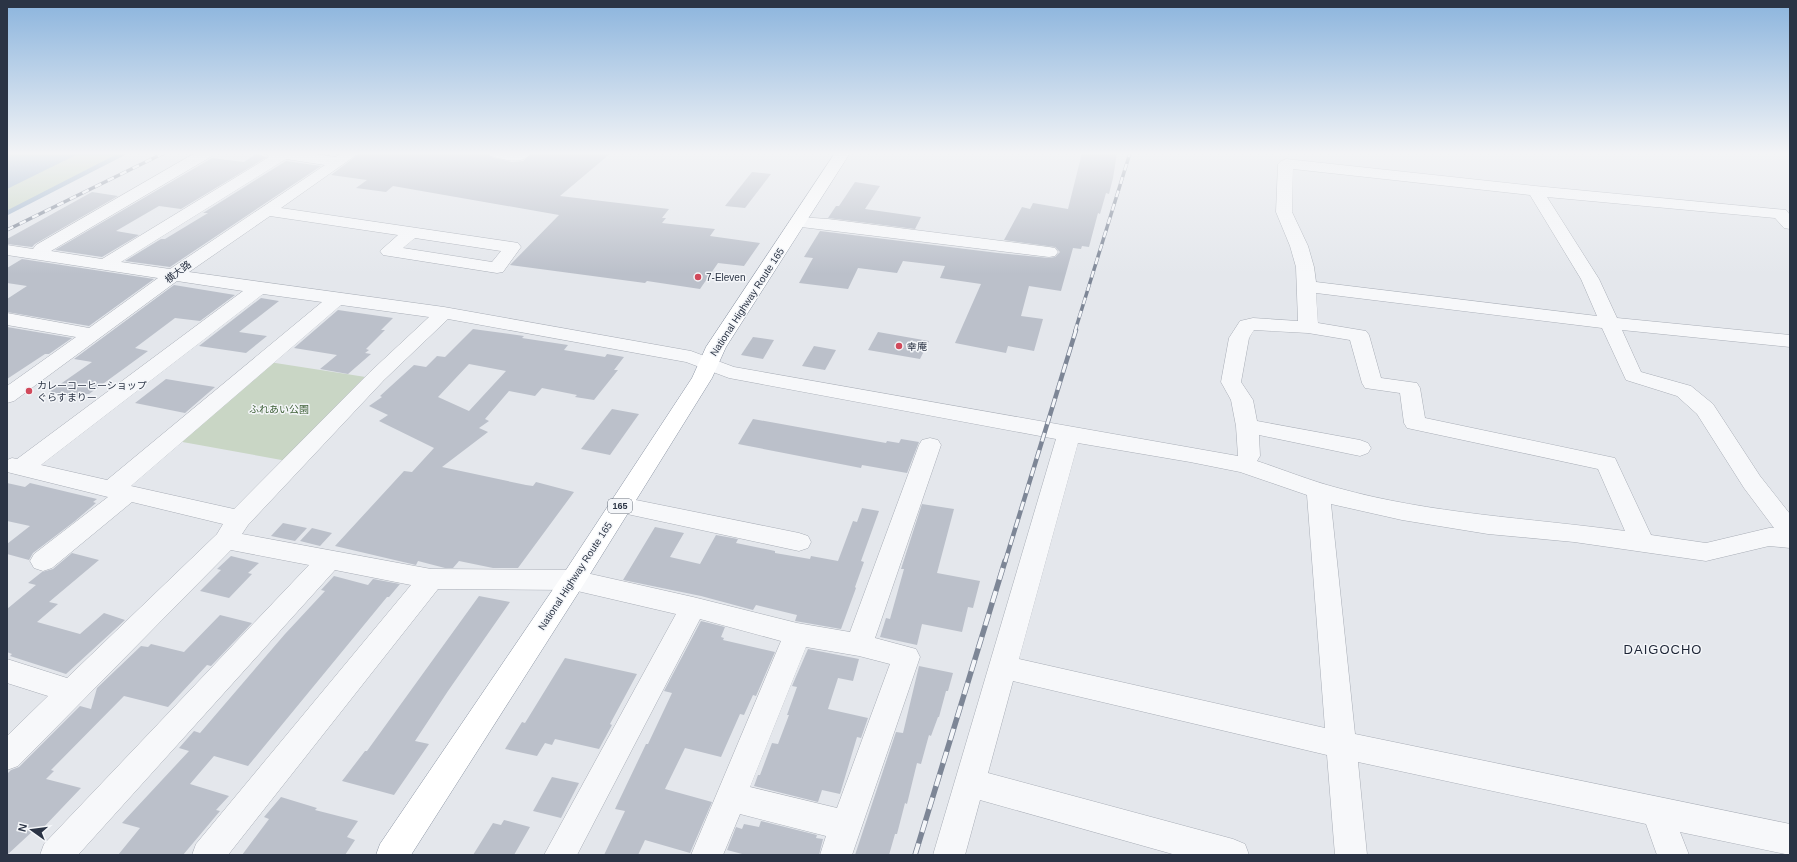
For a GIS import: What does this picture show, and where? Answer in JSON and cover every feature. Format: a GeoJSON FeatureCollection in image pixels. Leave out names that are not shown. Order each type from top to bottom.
{"type":"FeatureCollection","features":[{"type":"Feature","properties":{"kind":"highway","name":"National Highway Route 165"},"geometry":{"type":"LineString","coordinates":[[392,855],[621,505],[702,378],[707,364],[716,347],[817,193]]}},
{"type":"Feature","properties":{"kind":"street"},"geometry":{"type":"LineString","coordinates":[[42,249],[138,193]]}},
{"type":"Feature","properties":{"kind":"street"},"geometry":{"type":"LineString","coordinates":[[104,265],[217,193]]}},
{"type":"Feature","properties":{"kind":"street","name":"横大路"},"geometry":{"type":"LineString","coordinates":[[7,396],[172,276],[292,193]]}},
{"type":"Feature","properties":{"kind":"street"},"geometry":{"type":"LineString","coordinates":[[1285,193],[1284,212],[1299,246],[1305,267],[1308,327]]}},
{"type":"Feature","properties":{"kind":"street"},"geometry":{"type":"LineString","coordinates":[[1536,193],[1590,279],[1633,376],[1684,391],[1705,409],[1752,482],[1768,501],[1790,533]]}},
{"type":"Feature","properties":{"kind":"street"},"geometry":{"type":"LineString","coordinates":[[1559,193],[1780,214],[1790,224]]}},
{"type":"Feature","properties":{"kind":"street"},"geometry":{"type":"LineString","coordinates":[[266,211],[412,232],[512,247],[497,268],[389,251],[412,232]]}},
{"type":"Feature","properties":{"kind":"street"},"geometry":{"type":"LineString","coordinates":[[799,222],[828,224],[1049,252]]}},
{"type":"Feature","properties":{"kind":"street"},"geometry":{"type":"LineString","coordinates":[[7,250],[172,276],[444,313],[691,357],[729,372],[1069,434],[1190,454],[1244,465],[1334,496],[1402,511],[1488,525],[1574,533],[1706,552],[1769,537],[1790,538]]}},
{"type":"Feature","properties":{"kind":"street"},"geometry":{"type":"LineString","coordinates":[[1307,286],[1610,324],[1790,341]]}},
{"type":"Feature","properties":{"kind":"street"},"geometry":{"type":"LineString","coordinates":[[14,466],[259,288]]}},
{"type":"Feature","properties":{"kind":"street"},"geometry":{"type":"LineString","coordinates":[[43,561],[338,298]]}},
{"type":"Feature","properties":{"kind":"street"},"geometry":{"type":"LineString","coordinates":[[7,756],[73,692],[232,530],[377,376],[444,313]]}},
{"type":"Feature","properties":{"kind":"street"},"geometry":{"type":"LineString","coordinates":[[7,319],[91,334]]}},
{"type":"Feature","properties":{"kind":"street"},"geometry":{"type":"LineString","coordinates":[[1244,465],[1249,456],[1247,426],[1242,400],[1231,382],[1239,338],[1247,326],[1253,324],[1308,327],[1359,335],[1372,383],[1410,388],[1416,423],[1607,463],[1634,526],[1643,542]]}},
{"type":"Feature","properties":{"kind":"street"},"geometry":{"type":"LineString","coordinates":[[1247,426],[1360,448]]}},
{"type":"Feature","properties":{"kind":"street"},"geometry":{"type":"LineString","coordinates":[[949,855],[971,783],[1069,434]]}},
{"type":"Feature","properties":{"kind":"street"},"geometry":{"type":"LineString","coordinates":[[859,645],[930,445]]}},
{"type":"Feature","properties":{"kind":"street"},"geometry":{"type":"LineString","coordinates":[[14,466],[120,491],[232,530],[329,560],[431,580],[572,580],[693,607],[797,634],[859,645],[906,657],[836,855]]}},
{"type":"Feature","properties":{"kind":"street"},"geometry":{"type":"LineString","coordinates":[[1318,490],[1351,855]]}},
{"type":"Feature","properties":{"kind":"street"},"geometry":{"type":"LineString","coordinates":[[621,505],[799,542]]}},
{"type":"Feature","properties":{"kind":"street"},"geometry":{"type":"LineString","coordinates":[[56,855],[329,560]]}},
{"type":"Feature","properties":{"kind":"street"},"geometry":{"type":"LineString","coordinates":[[208,855],[431,580]]}},
{"type":"Feature","properties":{"kind":"street"},"geometry":{"type":"LineString","coordinates":[[560,855],[693,607]]}},
{"type":"Feature","properties":{"kind":"street"},"geometry":{"type":"LineString","coordinates":[[707,855],[797,634]]}},
{"type":"Feature","properties":{"kind":"street"},"geometry":{"type":"LineString","coordinates":[[1003,667],[1263,728],[1790,840]]}},
{"type":"Feature","properties":{"kind":"street"},"geometry":{"type":"LineString","coordinates":[[7,670],[73,692]]}},
{"type":"Feature","properties":{"kind":"street"},"geometry":{"type":"LineString","coordinates":[[971,783],[1233,855]]}},
{"type":"Feature","properties":{"kind":"street"},"geometry":{"type":"LineString","coordinates":[[730,797],[846,826]]}},
{"type":"Feature","properties":{"kind":"street"},"geometry":{"type":"LineString","coordinates":[[1657,812],[1673,855]]}},
{"type":"Feature","properties":{"kind":"green space"},"geometry":{"type":"Polygon","coordinates":[[[7,193],[43,193],[7,212],[7,193]]]}},
{"type":"Feature","properties":{"kind":"green space","name":"ふれあい公園"},"geometry":{"type":"Polygon","coordinates":[[[269,362],[372,378],[287,461],[177,441],[269,362]]]}},
{"type":"Feature","properties":{"kind":"building"},"geometry":{"type":"Polygon","coordinates":[[[90,193],[118,196],[32,247],[7,244],[7,239],[90,193]]]}},
{"type":"Feature","properties":{"kind":"building"},"geometry":{"type":"Polygon","coordinates":[[[152,193],[207,193],[181,209],[159,206],[116,231],[139,235],[102,257],[55,250],[152,193]]]}},
{"type":"Feature","properties":{"kind":"building"},"geometry":{"type":"Polygon","coordinates":[[[235,193],[280,193],[170,267],[125,261],[208,213],[203,213],[235,193]]]}},
{"type":"Feature","properties":{"kind":"building"},"geometry":{"type":"Polygon","coordinates":[[[434,193],[563,193],[560,196],[669,209],[662,218],[666,218],[662,223],[715,229],[710,236],[760,243],[744,266],[718,263],[700,289],[647,281],[645,283],[510,265],[559,215],[434,193]]]}},
{"type":"Feature","properties":{"kind":"building"},"geometry":{"type":"Polygon","coordinates":[[[735,193],[756,193],[745,208],[725,206],[735,193]]]}},
{"type":"Feature","properties":{"kind":"building"},"geometry":{"type":"Polygon","coordinates":[[[848,193],[875,193],[865,209],[921,217],[915,229],[828,218],[836,206],[839,206],[848,193]]]}},
{"type":"Feature","properties":{"kind":"building"},"geometry":{"type":"Polygon","coordinates":[[[1072,193],[1106,193],[1100,214],[1098,213],[1089,247],[1082,246],[1081,249],[1073,248],[1061,291],[1029,286],[1021,316],[1043,319],[1034,351],[1008,346],[1006,353],[955,343],[981,284],[940,278],[945,266],[903,261],[897,273],[858,268],[848,289],[799,283],[813,258],[804,257],[820,231],[1049,258],[1055,257],[1060,252],[1055,247],[1004,240],[1022,207],[1030,209],[1033,203],[1068,209],[1072,193]]]}},
{"type":"Feature","properties":{"kind":"building"},"geometry":{"type":"Polygon","coordinates":[[[22,259],[154,279],[89,326],[7,312],[7,299],[27,286],[7,283],[7,268],[22,259]]]}},
{"type":"Feature","properties":{"kind":"building"},"geometry":{"type":"Polygon","coordinates":[[[174,285],[235,295],[200,321],[175,318],[135,348],[148,351],[89,394],[84,394],[78,398],[49,392],[92,362],[74,359],[174,285]]]}},
{"type":"Feature","properties":{"kind":"building"},"geometry":{"type":"Polygon","coordinates":[[[261,298],[279,301],[239,332],[267,336],[246,353],[199,346],[261,298]]]}},
{"type":"Feature","properties":{"kind":"building"},"geometry":{"type":"Polygon","coordinates":[[[338,310],[393,318],[381,330],[385,330],[366,349],[369,350],[365,353],[371,354],[348,374],[320,369],[337,355],[294,348],[338,310]]]}},
{"type":"Feature","properties":{"kind":"building"},"geometry":{"type":"Polygon","coordinates":[[[7,327],[72,338],[49,354],[45,354],[7,379],[7,327]]]}},
{"type":"Feature","properties":{"kind":"building"},"geometry":{"type":"Polygon","coordinates":[[[473,329],[524,336],[522,338],[568,345],[564,350],[605,357],[607,354],[624,357],[614,370],[618,370],[594,400],[575,397],[577,395],[542,388],[535,396],[509,391],[485,419],[489,421],[479,428],[488,432],[442,467],[526,485],[533,486],[536,482],[574,492],[518,568],[493,568],[459,561],[453,568],[445,568],[418,561],[416,565],[335,546],[404,471],[412,472],[434,448],[379,421],[388,415],[369,406],[382,397],[380,396],[414,365],[426,367],[437,356],[445,357],[473,329]],[[469,364],[438,397],[469,411],[506,371],[469,364]]]}},
{"type":"Feature","properties":{"kind":"building"},"geometry":{"type":"Polygon","coordinates":[[[878,332],[929,341],[920,359],[868,350],[878,332]]]}},
{"type":"Feature","properties":{"kind":"building"},"geometry":{"type":"Polygon","coordinates":[[[753,337],[774,340],[763,359],[741,355],[753,337]]]}},
{"type":"Feature","properties":{"kind":"building"},"geometry":{"type":"Polygon","coordinates":[[[814,346],[836,350],[825,370],[802,366],[814,346]]]}},
{"type":"Feature","properties":{"kind":"building"},"geometry":{"type":"Polygon","coordinates":[[[166,379],[215,387],[185,413],[135,403],[166,379]]]}},
{"type":"Feature","properties":{"kind":"building"},"geometry":{"type":"Polygon","coordinates":[[[612,409],[639,414],[610,455],[581,449],[612,409]]]}},
{"type":"Feature","properties":{"kind":"building"},"geometry":{"type":"Polygon","coordinates":[[[753,419],[886,443],[887,441],[899,443],[901,439],[919,442],[907,473],[862,465],[861,468],[738,444],[753,419]]]}},
{"type":"Feature","properties":{"kind":"building"},"geometry":{"type":"Polygon","coordinates":[[[7,483],[25,487],[30,483],[97,499],[93,502],[96,503],[75,521],[33,553],[29,560],[7,554],[7,544],[30,526],[7,521],[7,483]]]}},
{"type":"Feature","properties":{"kind":"building"},"geometry":{"type":"Polygon","coordinates":[[[922,504],[954,509],[937,573],[980,581],[973,608],[968,607],[962,632],[922,624],[917,645],[880,637],[886,618],[890,619],[904,569],[901,569],[922,504]]]}},
{"type":"Feature","properties":{"kind":"building"},"geometry":{"type":"Polygon","coordinates":[[[862,508],[879,511],[861,561],[864,562],[841,629],[795,621],[797,615],[756,605],[753,610],[701,596],[623,580],[655,527],[684,533],[670,557],[700,564],[716,535],[738,539],[736,543],[775,551],[775,553],[810,559],[811,556],[838,561],[853,521],[857,522],[862,508]]]}},
{"type":"Feature","properties":{"kind":"building"},"geometry":{"type":"Polygon","coordinates":[[[283,523],[307,528],[295,541],[271,536],[283,523]]]}},
{"type":"Feature","properties":{"kind":"building"},"geometry":{"type":"Polygon","coordinates":[[[312,528],[332,533],[320,546],[300,541],[312,528]]]}},
{"type":"Feature","properties":{"kind":"building"},"geometry":{"type":"Polygon","coordinates":[[[72,553],[99,560],[49,602],[58,604],[37,622],[80,634],[104,613],[125,620],[66,674],[10,656],[12,654],[7,652],[7,609],[36,585],[28,583],[42,572],[53,569],[72,553]]]}},
{"type":"Feature","properties":{"kind":"building"},"geometry":{"type":"Polygon","coordinates":[[[231,556],[259,563],[248,573],[252,574],[229,598],[200,591],[221,570],[217,569],[231,556]]]}},
{"type":"Feature","properties":{"kind":"building"},"geometry":{"type":"Polygon","coordinates":[[[334,576],[368,585],[373,579],[400,584],[389,597],[387,597],[248,766],[214,756],[190,784],[229,796],[216,810],[220,811],[183,855],[118,855],[140,828],[122,823],[189,751],[179,748],[194,731],[200,733],[285,634],[325,591],[321,590],[334,576]]]}},
{"type":"Feature","properties":{"kind":"building"},"geometry":{"type":"Polygon","coordinates":[[[479,596],[510,602],[415,741],[429,744],[394,795],[342,781],[365,751],[367,751],[479,596]]]}},
{"type":"Feature","properties":{"kind":"building"},"geometry":{"type":"Polygon","coordinates":[[[220,615],[252,623],[211,666],[207,665],[168,707],[124,696],[51,770],[54,771],[46,779],[81,788],[40,831],[34,830],[7,855],[7,774],[11,770],[19,767],[80,706],[91,709],[97,688],[141,646],[148,647],[151,644],[184,652],[220,615]]]}},
{"type":"Feature","properties":{"kind":"building"},"geometry":{"type":"Polygon","coordinates":[[[701,621],[725,627],[721,637],[724,638],[723,640],[775,652],[756,696],[753,695],[744,715],[740,714],[721,757],[685,748],[665,789],[712,802],[690,853],[645,840],[638,855],[604,855],[625,811],[615,809],[672,693],[664,691],[701,621]]]}},
{"type":"Feature","properties":{"kind":"building"},"geometry":{"type":"Polygon","coordinates":[[[808,649],[859,659],[853,681],[838,678],[828,709],[868,718],[861,738],[857,737],[840,794],[822,790],[818,802],[754,786],[758,775],[760,775],[772,743],[778,744],[789,715],[787,715],[797,687],[792,686],[808,649]]]}},
{"type":"Feature","properties":{"kind":"building"},"geometry":{"type":"Polygon","coordinates":[[[565,658],[637,674],[610,724],[612,725],[599,749],[555,739],[552,745],[545,743],[537,756],[505,749],[522,722],[525,723],[565,658]]]}},
{"type":"Feature","properties":{"kind":"building"},"geometry":{"type":"Polygon","coordinates":[[[919,666],[953,673],[948,691],[946,691],[939,717],[931,736],[929,735],[921,764],[917,763],[907,804],[905,803],[897,834],[895,834],[889,855],[855,855],[896,732],[903,733],[919,666]]]}},
{"type":"Feature","properties":{"kind":"building"},"geometry":{"type":"Polygon","coordinates":[[[552,777],[579,783],[561,818],[533,811],[552,777]]]}},
{"type":"Feature","properties":{"kind":"building"},"geometry":{"type":"Polygon","coordinates":[[[281,797],[317,808],[315,810],[358,821],[347,837],[355,840],[345,855],[242,855],[269,819],[264,817],[281,797]]]}},
{"type":"Feature","properties":{"kind":"building"},"geometry":{"type":"Polygon","coordinates":[[[504,820],[530,827],[514,855],[473,855],[493,823],[501,825],[504,820]]]}},
{"type":"Feature","properties":{"kind":"building"},"geometry":{"type":"Polygon","coordinates":[[[761,821],[817,835],[816,838],[823,839],[819,855],[746,855],[727,850],[736,827],[742,829],[744,824],[759,827],[761,821]]]}},
{"type":"Feature","properties":{"kind":"waterway"},"geometry":{"type":"LineString","coordinates":[[7,213],[46,193]]}},
{"type":"Feature","properties":{"kind":"railway"},"geometry":{"type":"LineString","coordinates":[[7,230],[82,193]]}},
{"type":"Feature","properties":{"kind":"railway"},"geometry":{"type":"LineString","coordinates":[[1075,331],[1118,193]]}},
{"type":"Feature","properties":{"kind":"railway"},"geometry":{"type":"LineString","coordinates":[[1005,562],[1076,330]]}},
{"type":"Feature","properties":{"kind":"railway"},"geometry":{"type":"LineString","coordinates":[[915,855],[1005,561]]}},
{"type":"Feature","properties":{"kind":"place","name":"7-Eleven"},"geometry":{"type":"Point","coordinates":[698,277]}},
{"type":"Feature","properties":{"kind":"place","name":"幸庵"},"geometry":{"type":"Point","coordinates":[899,346]}},
{"type":"Feature","properties":{"kind":"place","name":"カレーコーヒーショップ ぐらすまりー"},"geometry":{"type":"Point","coordinates":[29,391]}},
{"type":"Feature","properties":{"kind":"district","name":"DAIGOCHO"},"geometry":{"type":"Point","coordinates":[1663,649]}}]}
